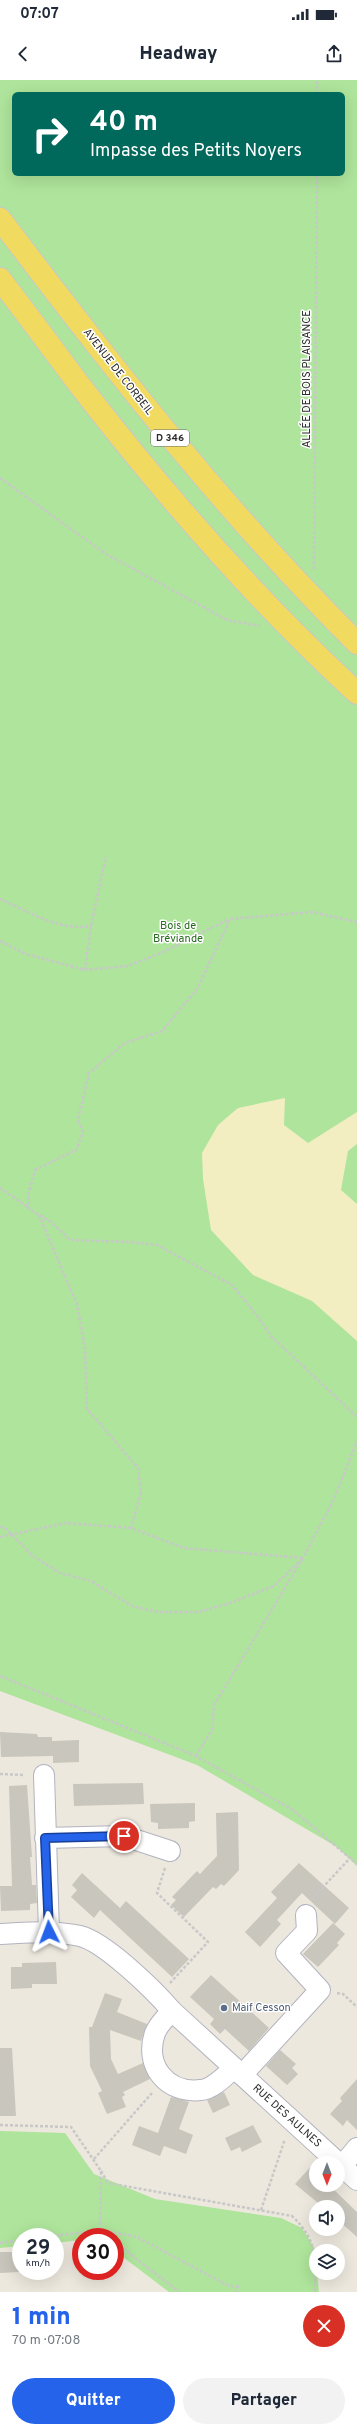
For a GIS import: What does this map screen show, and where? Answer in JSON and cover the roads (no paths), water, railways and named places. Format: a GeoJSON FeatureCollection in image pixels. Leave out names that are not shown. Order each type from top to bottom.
{"type":"FeatureCollection","features":[{"type":"Feature","properties":{"kind":"main road","name":"AVENUE DE CORBEIL"},"geometry":{"type":"LineString","coordinates":[[0,219],[178,448],[246,528],[357,643]]}},
{"type":"Feature","properties":{"kind":"main road"},"geometry":{"type":"LineString","coordinates":[[0,279],[83,389],[186,514],[234,568],[357,693]]}},
{"type":"Feature","properties":{"kind":"street"},"geometry":{"type":"LineString","coordinates":[[44,1775],[49,1932]]}},
{"type":"Feature","properties":{"kind":"street"},"geometry":{"type":"LineString","coordinates":[[45,1838],[124,1836],[170,1851]]}},
{"type":"Feature","properties":{"kind":"street"},"geometry":{"type":"LineString","coordinates":[[172,2011],[155,2031],[151,2050],[154,2068],[165,2079],[179,2088],[202,2090],[238,2071],[320,1990],[286,1953],[307,1931],[306,1915]]}},
{"type":"Feature","properties":{"kind":"street","name":"RUE DES AULNES"},"geometry":{"type":"LineString","coordinates":[[0,1934],[49,1932],[82,1937],[94,1942],[158,1994],[172,2011],[331,2156]]}},
{"type":"Feature","properties":{"kind":"street"},"geometry":{"type":"LineString","coordinates":[[345,2162],[357,2148]]}},
{"type":"Feature","properties":{"kind":"street","name":"RUE DES AULNES"},"geometry":{"type":"LineString","coordinates":[[345,2169],[357,2180]]}},
{"type":"Feature","properties":{"kind":"place","name":"Maif Cesson"},"geometry":{"type":"Point","coordinates":[224,2008]}},
{"type":"Feature","properties":{"kind":"park label","name":"Bois de Bréviande"},"geometry":{"type":"Point","coordinates":[178,932]}}]}
